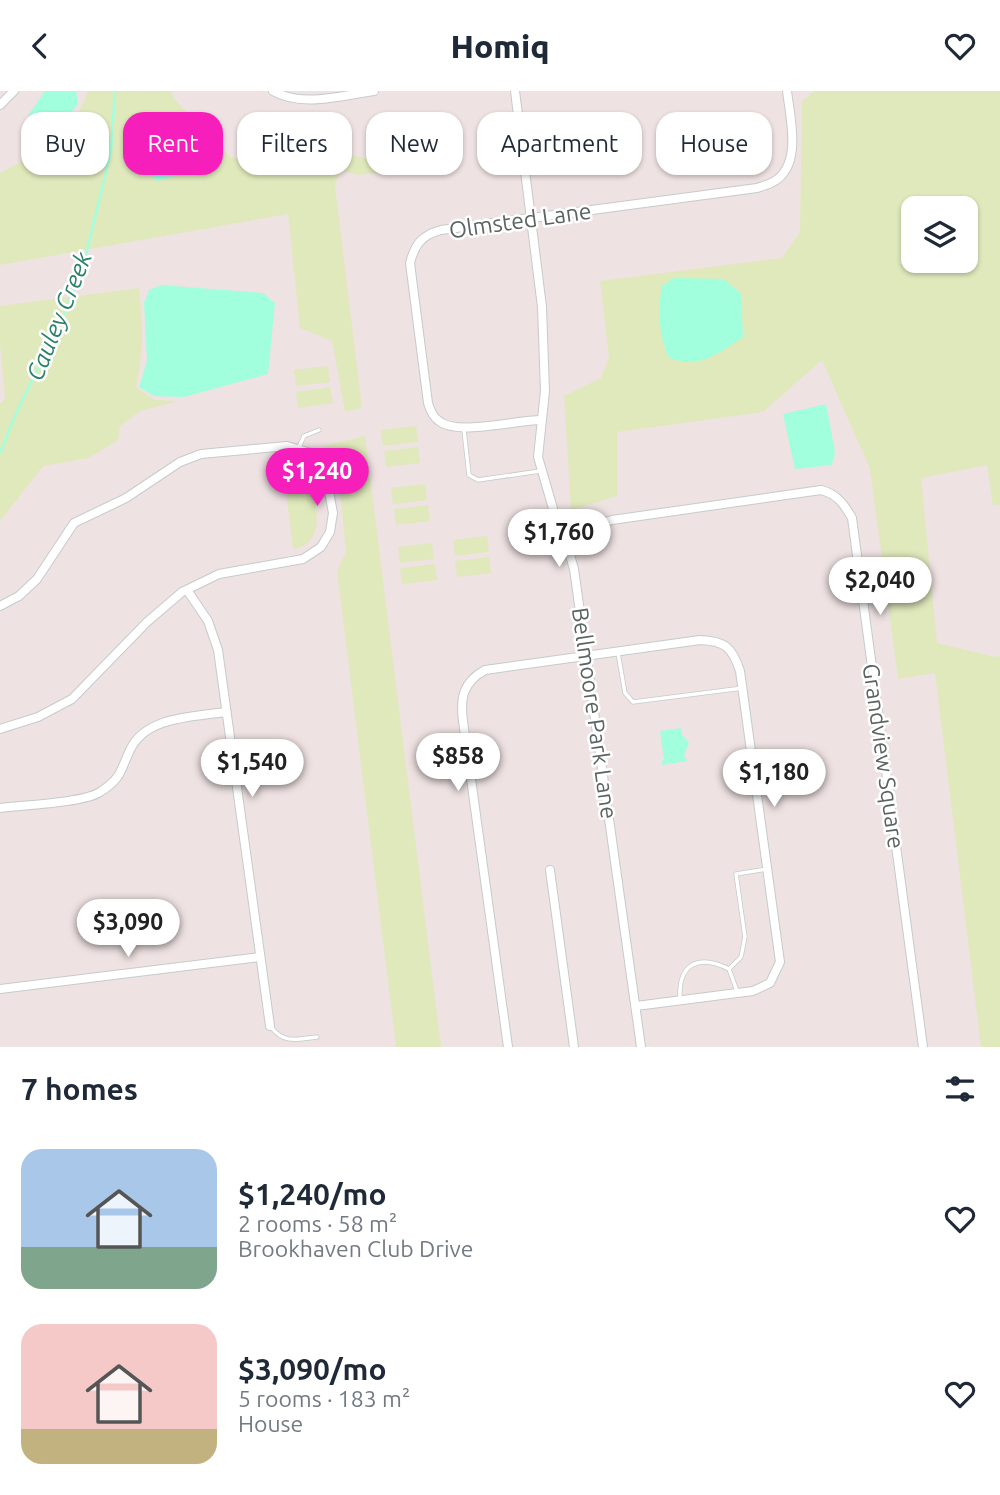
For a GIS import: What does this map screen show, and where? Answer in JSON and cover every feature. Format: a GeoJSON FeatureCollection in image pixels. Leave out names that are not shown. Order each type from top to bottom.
{"type":"FeatureCollection","features":[{"type":"Feature","properties":{"kind":"street"},"geometry":{"type":"LineString","coordinates":[[0,105],[14,91]]}},
{"type":"Feature","properties":{"kind":"street"},"geometry":{"type":"LineString","coordinates":[[273,91],[296,99],[374,91]]}},
{"type":"Feature","properties":{"kind":"street","name":"Bellmoore Park Lane"},"geometry":{"type":"LineString","coordinates":[[515,91],[542,307],[545,391],[538,457],[574,569],[641,1047]]}},
{"type":"Feature","properties":{"kind":"street","name":"Olmsted Lane"},"geometry":{"type":"LineString","coordinates":[[541,420],[464,428],[445,426],[437,421],[428,403],[410,263],[413,250],[428,233],[757,188],[776,181],[790,159],[793,145],[787,91]]}},
{"type":"Feature","properties":{"kind":"street"},"geometry":{"type":"LineString","coordinates":[[0,606],[19,596],[37,579],[74,523],[126,498],[180,462],[201,454],[287,446],[311,453],[324,465],[333,513],[330,532],[321,547],[303,559],[219,575],[187,590],[147,622],[72,699],[38,717],[0,729]]}},
{"type":"Feature","properties":{"kind":"street","name":"Grandview Square"},"geometry":{"type":"LineString","coordinates":[[564,535],[612,520],[821,490],[843,502],[852,518],[923,1047]]}},
{"type":"Feature","properties":{"kind":"street"},"geometry":{"type":"LineString","coordinates":[[187,590],[208,621],[215,638],[270,1026]]}},
{"type":"Feature","properties":{"kind":"street"},"geometry":{"type":"LineString","coordinates":[[508,1047],[461,697],[470,681],[485,670],[700,640],[719,641],[729,648],[736,660],[743,688],[780,962],[770,983],[753,991],[635,1006]]}},
{"type":"Feature","properties":{"kind":"street"},"geometry":{"type":"LineString","coordinates":[[0,808],[98,794],[118,778],[130,749],[151,727],[163,722],[225,712]]}},
{"type":"Feature","properties":{"kind":"street"},"geometry":{"type":"LineString","coordinates":[[550,870],[574,1047]]}},
{"type":"Feature","properties":{"kind":"street"},"geometry":{"type":"LineString","coordinates":[[0,989],[260,957]]}},
{"type":"Feature","properties":{"kind":"lane"},"geometry":{"type":"LineString","coordinates":[[464,428],[469,475],[478,480],[542,471]]}},
{"type":"Feature","properties":{"kind":"lane"},"geometry":{"type":"LineString","coordinates":[[298,449],[304,436],[319,430]]}},
{"type":"Feature","properties":{"kind":"lane"},"geometry":{"type":"LineString","coordinates":[[618,651],[625,693],[633,702],[743,688]]}},
{"type":"Feature","properties":{"kind":"lane"},"geometry":{"type":"LineString","coordinates":[[729,969],[741,957],[745,937],[736,874],[767,869]]}},
{"type":"Feature","properties":{"kind":"lane"},"geometry":{"type":"LineString","coordinates":[[680,1000],[679,985],[682,975],[690,967],[706,961],[729,969],[738,993]]}},
{"type":"Feature","properties":{"kind":"lane"},"geometry":{"type":"LineString","coordinates":[[270,1026],[278,1036],[286,1040],[317,1037]]}},
{"type":"Feature","properties":{"kind":"shaded area"},"geometry":{"type":"Polygon","coordinates":[[[45,91],[76,91],[78,104],[71,112],[31,112],[45,91]]]}},
{"type":"Feature","properties":{"kind":"shaded area"},"geometry":{"type":"Polygon","coordinates":[[[87,91],[171,91],[174,99],[187,112],[123,112],[123,175],[223,175],[223,150],[229,156],[237,158],[237,175],[338,175],[335,186],[362,408],[345,412],[332,341],[300,328],[288,214],[0,265],[0,173],[21,162],[21,175],[109,175],[109,112],[79,112],[87,91]]]}},
{"type":"Feature","properties":{"kind":"shaded area"},"geometry":{"type":"Polygon","coordinates":[[[815,91],[1000,91],[1000,505],[993,505],[987,465],[921,478],[937,643],[995,657],[1000,655],[1000,1047],[981,1047],[935,673],[898,679],[870,469],[822,360],[763,412],[617,432],[617,496],[571,510],[564,396],[601,378],[609,358],[600,281],[782,258],[800,232],[802,101],[815,91]]]}},
{"type":"Feature","properties":{"kind":"shaded area"},"geometry":{"type":"Polygon","coordinates":[[[352,156],[366,158],[366,174],[352,173],[352,156]]]}},
{"type":"Feature","properties":{"kind":"shaded area"},"geometry":{"type":"Polygon","coordinates":[[[151,175],[179,175],[158,181],[151,175]]]}},
{"type":"Feature","properties":{"kind":"shaded area"},"geometry":{"type":"Polygon","coordinates":[[[674,278],[724,279],[741,294],[743,337],[716,354],[698,361],[678,361],[668,357],[659,313],[662,286],[674,278]]]}},
{"type":"Feature","properties":{"kind":"shaded area"},"geometry":{"type":"Polygon","coordinates":[[[161,285],[263,293],[275,303],[268,374],[184,397],[154,396],[139,387],[147,361],[144,303],[149,290],[161,285]]]}},
{"type":"Feature","properties":{"kind":"shaded area"},"geometry":{"type":"Polygon","coordinates":[[[139,288],[142,337],[136,387],[154,400],[179,401],[140,411],[120,426],[118,440],[89,458],[43,466],[0,521],[0,404],[5,399],[0,306],[139,288]]]}},
{"type":"Feature","properties":{"kind":"shaded area"},"geometry":{"type":"Polygon","coordinates":[[[328,366],[330,382],[296,386],[294,370],[328,366]]]}},
{"type":"Feature","properties":{"kind":"shaded area"},"geometry":{"type":"Polygon","coordinates":[[[330,387],[333,403],[298,408],[296,392],[330,387]]]}},
{"type":"Feature","properties":{"kind":"shaded area"},"geometry":{"type":"Polygon","coordinates":[[[826,404],[835,452],[832,465],[795,469],[783,414],[826,404]]]}},
{"type":"Feature","properties":{"kind":"shaded area"},"geometry":{"type":"Polygon","coordinates":[[[416,426],[418,442],[383,446],[381,430],[416,426]]]}},
{"type":"Feature","properties":{"kind":"shaded area"},"geometry":{"type":"Polygon","coordinates":[[[365,436],[441,1047],[396,1047],[337,571],[346,552],[340,489],[324,446],[365,436]]]}},
{"type":"Feature","properties":{"kind":"shaded area"},"geometry":{"type":"Polygon","coordinates":[[[418,447],[420,463],[386,467],[384,451],[418,447]]]}},
{"type":"Feature","properties":{"kind":"shaded area"},"geometry":{"type":"Polygon","coordinates":[[[296,469],[309,473],[317,518],[312,539],[304,546],[293,549],[284,475],[296,469]]]}},
{"type":"Feature","properties":{"kind":"shaded area"},"geometry":{"type":"Polygon","coordinates":[[[425,484],[427,500],[393,504],[391,488],[425,484]]]}},
{"type":"Feature","properties":{"kind":"shaded area"},"geometry":{"type":"Polygon","coordinates":[[[428,505],[430,521],[396,525],[394,509],[428,505]]]}},
{"type":"Feature","properties":{"kind":"shaded area"},"geometry":{"type":"Polygon","coordinates":[[[487,536],[489,552],[455,556],[453,540],[487,536]]]}},
{"type":"Feature","properties":{"kind":"shaded area"},"geometry":{"type":"Polygon","coordinates":[[[432,543],[434,559],[400,563],[398,547],[432,543]]]}},
{"type":"Feature","properties":{"kind":"shaded area"},"geometry":{"type":"Polygon","coordinates":[[[489,557],[491,573],[457,577],[455,561],[489,557]]]}},
{"type":"Feature","properties":{"kind":"shaded area"},"geometry":{"type":"Polygon","coordinates":[[[435,564],[437,580],[402,584],[400,568],[435,564]]]}},
{"type":"Feature","properties":{"kind":"shaded area"},"geometry":{"type":"Polygon","coordinates":[[[681,728],[682,735],[689,743],[684,755],[687,761],[662,765],[664,760],[660,731],[681,728]]]}},
{"type":"Feature","properties":{"kind":"waterway","name":"Cauley Creek"},"geometry":{"type":"LineString","coordinates":[[0,453],[83,267],[111,151],[115,91]]}}]}
